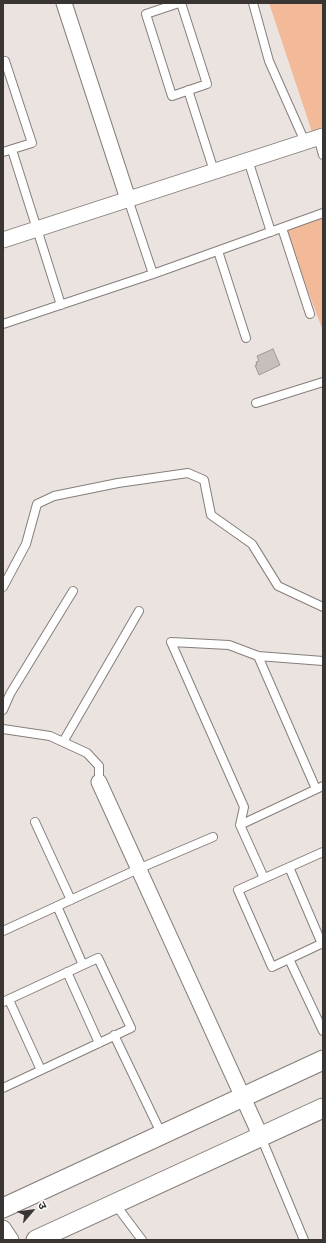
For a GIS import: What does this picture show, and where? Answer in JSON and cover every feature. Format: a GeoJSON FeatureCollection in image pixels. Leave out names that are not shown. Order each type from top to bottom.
{"type":"FeatureCollection","features":[{"type":"Feature","properties":{"kind":"street"},"geometry":{"type":"LineString","coordinates":[[64,3],[128,199]]}},
{"type":"Feature","properties":{"kind":"street"},"geometry":{"type":"LineString","coordinates":[[3,240],[315,138]]}},
{"type":"Feature","properties":{"kind":"street"},"geometry":{"type":"LineString","coordinates":[[99,782],[261,1137]]}},
{"type":"Feature","properties":{"kind":"street"},"geometry":{"type":"LineString","coordinates":[[3,1208],[323,1060]]}},
{"type":"Feature","properties":{"kind":"street"},"geometry":{"type":"LineString","coordinates":[[36,1240],[323,1108]]}},
{"type":"Feature","properties":{"kind":"street"},"geometry":{"type":"LineString","coordinates":[[3,1228],[11,1240]]}},
{"type":"Feature","properties":{"kind":"lane"},"geometry":{"type":"LineString","coordinates":[[180,3],[207,84],[172,96],[146,14],[162,6],[180,3]]}},
{"type":"Feature","properties":{"kind":"lane"},"geometry":{"type":"LineString","coordinates":[[253,3],[269,61],[315,138],[323,155]]}},
{"type":"Feature","properties":{"kind":"lane"},"geometry":{"type":"LineString","coordinates":[[3,62],[5,61],[32,143],[3,152]]}},
{"type":"Feature","properties":{"kind":"lane"},"geometry":{"type":"LineString","coordinates":[[188,90],[214,171]]}},
{"type":"Feature","properties":{"kind":"lane"},"geometry":{"type":"LineString","coordinates":[[12,150],[61,305]]}},
{"type":"Feature","properties":{"kind":"lane"},"geometry":{"type":"LineString","coordinates":[[248,160],[271,232]]}},
{"type":"Feature","properties":{"kind":"lane"},"geometry":{"type":"LineString","coordinates":[[128,199],[153,274]]}},
{"type":"Feature","properties":{"kind":"lane"},"geometry":{"type":"LineString","coordinates":[[3,324],[153,274],[323,213]]}},
{"type":"Feature","properties":{"kind":"lane"},"geometry":{"type":"LineString","coordinates":[[282,228],[310,314]]}},
{"type":"Feature","properties":{"kind":"lane"},"geometry":{"type":"LineString","coordinates":[[218,251],[246,338]]}},
{"type":"Feature","properties":{"kind":"lane"},"geometry":{"type":"LineString","coordinates":[[256,403],[323,382]]}},
{"type":"Feature","properties":{"kind":"lane"},"geometry":{"type":"LineString","coordinates":[[3,587],[26,544],[37,504],[54,496],[111,484],[188,473],[204,480],[211,515],[252,544],[278,586],[323,607]]}},
{"type":"Feature","properties":{"kind":"lane"},"geometry":{"type":"LineString","coordinates":[[3,710],[10,694],[73,591]]}},
{"type":"Feature","properties":{"kind":"lane"},"geometry":{"type":"LineString","coordinates":[[63,742],[139,611]]}},
{"type":"Feature","properties":{"kind":"lane"},"geometry":{"type":"LineString","coordinates":[[264,878],[240,825],[244,808],[171,642],[229,645],[258,656],[323,661]]}},
{"type":"Feature","properties":{"kind":"lane"},"geometry":{"type":"LineString","coordinates":[[240,825],[319,787],[258,656]]}},
{"type":"Feature","properties":{"kind":"lane"},"geometry":{"type":"LineString","coordinates":[[3,729],[50,736],[87,753],[99,766],[99,782]]}},
{"type":"Feature","properties":{"kind":"lane"},"geometry":{"type":"LineString","coordinates":[[35,822],[71,900]]}},
{"type":"Feature","properties":{"kind":"lane"},"geometry":{"type":"LineString","coordinates":[[3,931],[138,869],[213,837]]}},
{"type":"Feature","properties":{"kind":"lane"},"geometry":{"type":"LineString","coordinates":[[289,867],[323,944],[272,967],[238,890],[264,878],[323,852]]}},
{"type":"Feature","properties":{"kind":"lane"},"geometry":{"type":"LineString","coordinates":[[57,906],[83,965]]}},
{"type":"Feature","properties":{"kind":"lane"},"geometry":{"type":"LineString","coordinates":[[3,1088],[131,1028],[98,958],[6,1001],[40,1070]]}},
{"type":"Feature","properties":{"kind":"lane"},"geometry":{"type":"LineString","coordinates":[[289,959],[323,1031]]}},
{"type":"Feature","properties":{"kind":"lane"},"geometry":{"type":"LineString","coordinates":[[67,972],[99,1042]]}},
{"type":"Feature","properties":{"kind":"lane"},"geometry":{"type":"LineString","coordinates":[[114,1035],[162,1135]]}},
{"type":"Feature","properties":{"kind":"lane"},"geometry":{"type":"LineString","coordinates":[[261,1137],[304,1240]]}},
{"type":"Feature","properties":{"kind":"lane"},"geometry":{"type":"LineString","coordinates":[[115,1204],[142,1240]]}},
{"type":"Feature","properties":{"kind":"shaded area"},"geometry":{"type":"Polygon","coordinates":[[[269,3],[323,3],[323,132],[313,135],[269,3]]]}},
{"type":"Feature","properties":{"kind":"shaded area"},"geometry":{"type":"Polygon","coordinates":[[[323,216],[323,331],[285,230],[323,216]]]}},
{"type":"Feature","properties":{"kind":"building"},"geometry":{"type":"Polygon","coordinates":[[[273,349],[280,365],[259,375],[255,365],[257,365],[256,362],[259,361],[257,356],[273,349]]]}}]}
